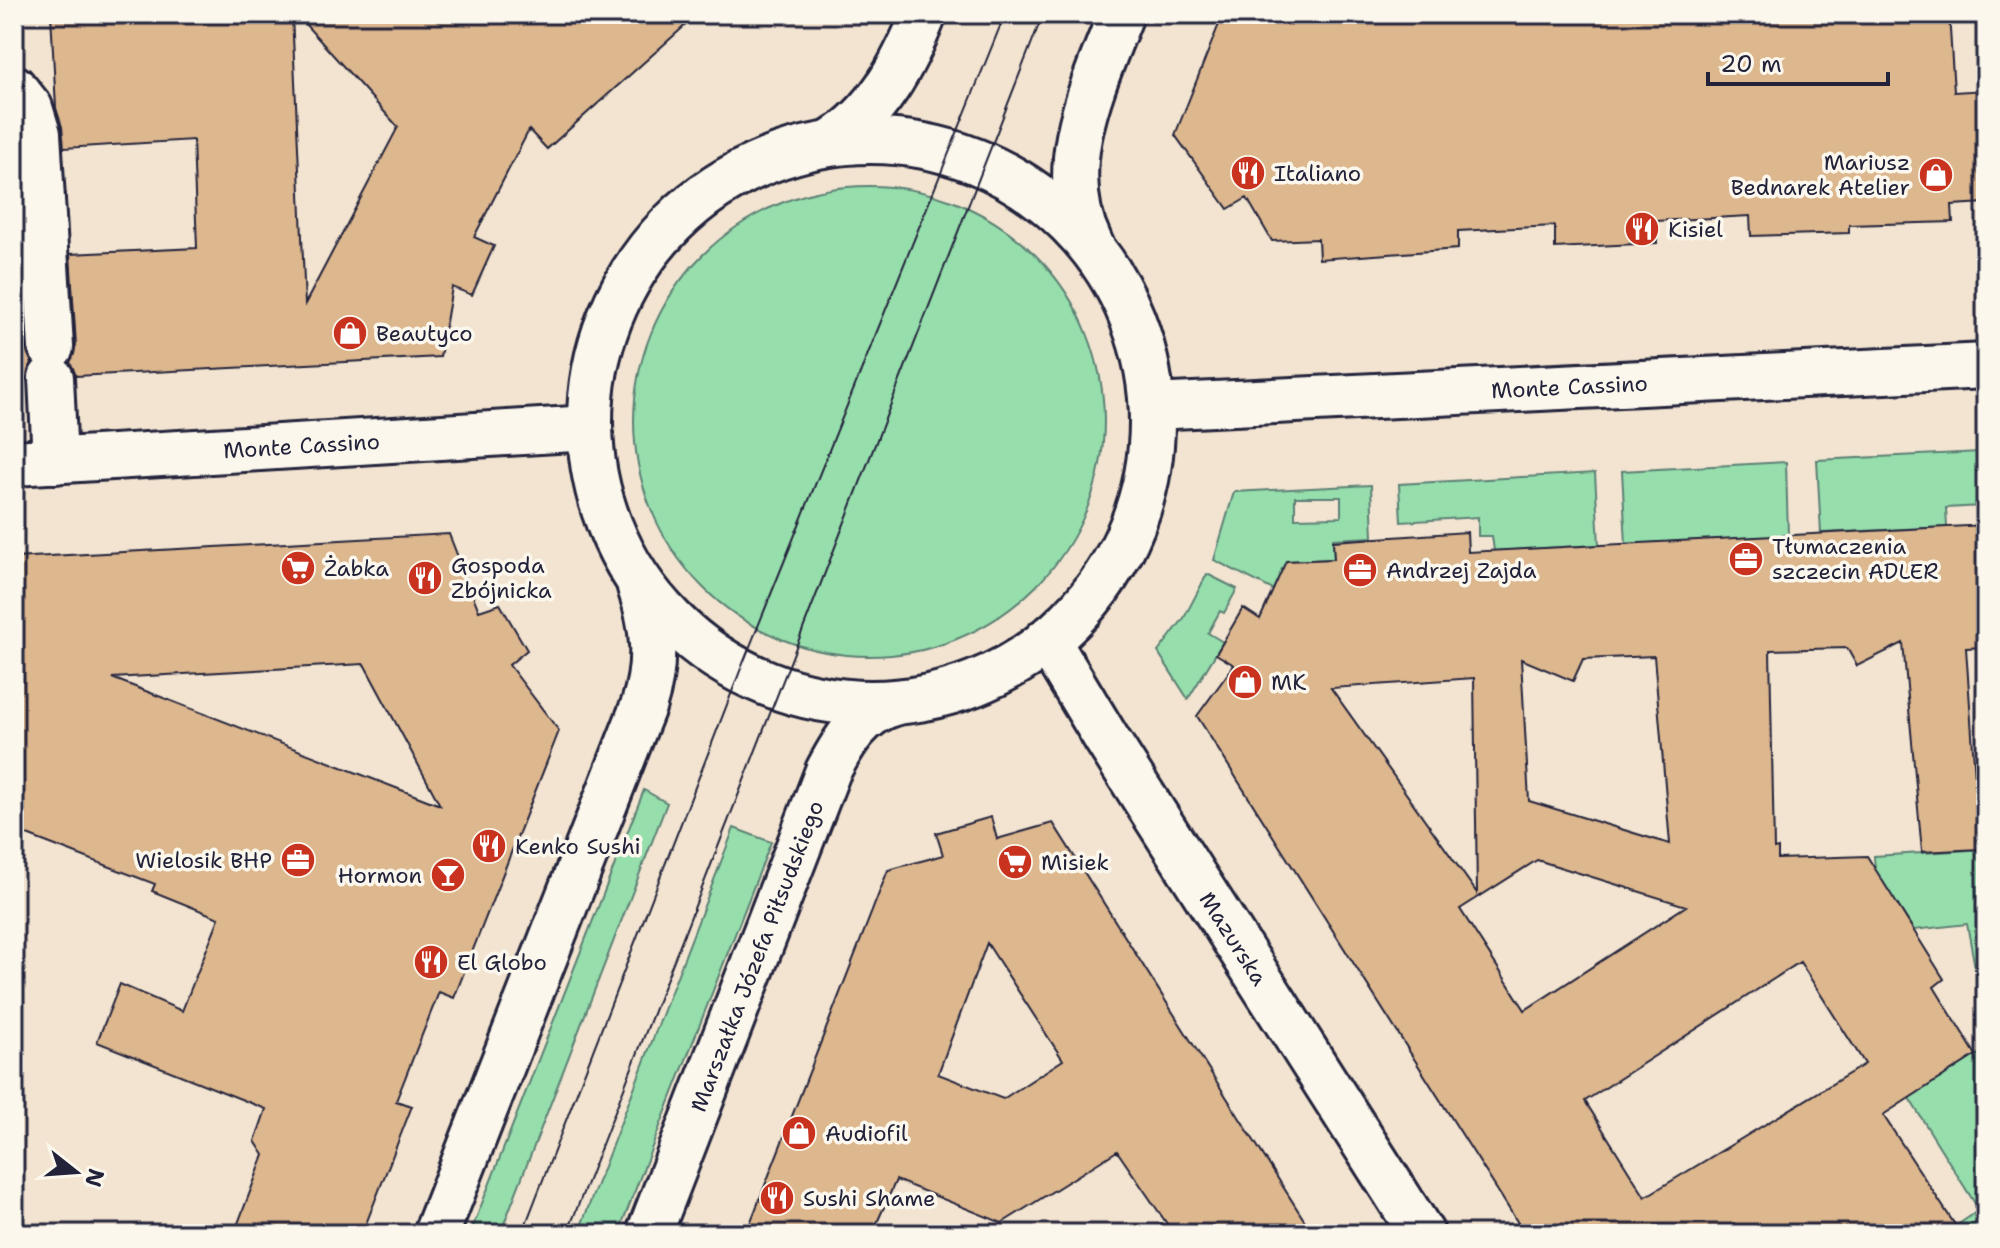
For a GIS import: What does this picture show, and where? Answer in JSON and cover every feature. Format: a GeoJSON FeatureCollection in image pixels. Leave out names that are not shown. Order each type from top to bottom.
{"type":"FeatureCollection","features":[{"type":"Feature","properties":{"kind":"main road"},"geometry":{"type":"LineString","coordinates":[[831,143],[861,122],[881,99],[898,72],[924,14]]}},
{"type":"Feature","properties":{"kind":"main road"},"geometry":{"type":"LineString","coordinates":[[636,577],[682,631],[740,671],[806,696],[858,703],[894,703],[970,685],[1010,666],[1047,640],[1067,624],[1091,597],[1120,553],[1137,513],[1151,452],[1152,407],[1137,330],[1115,282],[1082,225],[1076,198],[1076,155],[1088,104],[1121,14]]}},
{"type":"Feature","properties":{"kind":"main road"},"geometry":{"type":"LineString","coordinates":[[14,88],[30,108],[38,134],[51,363],[34,462]]}},
{"type":"Feature","properties":{"kind":"main road"},"geometry":{"type":"LineString","coordinates":[[436,1234],[644,704],[653,670],[654,642],[649,614],[636,577],[605,514],[596,480],[590,428],[594,374],[602,340],[623,291],[652,247],[688,208],[724,182],[780,156],[831,143],[867,140],[902,142],[949,151],[985,164],[1047,202],[1095,252]]}},
{"type":"Feature","properties":{"kind":"main road","name":"Monte Cassino"},"geometry":{"type":"LineString","coordinates":[[1152,407],[1986,366]]}},
{"type":"Feature","properties":{"kind":"main road","name":"Monte Cassino"},"geometry":{"type":"LineString","coordinates":[[34,462],[590,428]]}},
{"type":"Feature","properties":{"kind":"main road","name":"Mazurska"},"geometry":{"type":"LineString","coordinates":[[1047,640],[1106,738],[1422,1234]]}},
{"type":"Feature","properties":{"kind":"main road","name":"Marszałka Józefa Piłsudskiego"},"geometry":{"type":"LineString","coordinates":[[649,1234],[828,771],[856,726],[871,712],[894,703]]}},
{"type":"Feature","properties":{"kind":"green space"},"geometry":{"type":"Polygon","coordinates":[[[869,186],[915,191],[959,204],[999,226],[1035,255],[1064,291],[1086,331],[1099,375],[1104,421],[1099,467],[1086,511],[1064,551],[1035,587],[999,616],[959,638],[915,651],[869,656],[823,651],[779,638],[739,616],[703,587],[674,551],[652,511],[639,467],[634,421],[639,375],[652,331],[674,291],[703,255],[739,226],[779,204],[823,191],[869,186]]]}},
{"type":"Feature","properties":{"kind":"green space"},"geometry":{"type":"Polygon","coordinates":[[[1980,452],[1982,506],[1946,508],[1947,527],[1821,533],[1817,460],[1980,452]]]}},
{"type":"Feature","properties":{"kind":"green space"},"geometry":{"type":"Polygon","coordinates":[[[1786,462],[1788,536],[1626,544],[1622,471],[1786,462]]]}},
{"type":"Feature","properties":{"kind":"green space"},"geometry":{"type":"Polygon","coordinates":[[[1595,473],[1599,545],[1494,551],[1492,536],[1478,536],[1478,517],[1401,522],[1399,484],[1595,473]]]}},
{"type":"Feature","properties":{"kind":"green space"},"geometry":{"type":"Polygon","coordinates":[[[1371,485],[1373,537],[1333,539],[1334,559],[1287,561],[1273,590],[1214,560],[1234,492],[1371,485]],[[1295,497],[1295,518],[1341,517],[1341,497],[1295,497]]]}},
{"type":"Feature","properties":{"kind":"green space"},"geometry":{"type":"Polygon","coordinates":[[[1207,574],[1237,589],[1208,633],[1223,642],[1188,699],[1158,652],[1184,618],[1207,574]]]}},
{"type":"Feature","properties":{"kind":"green space"},"geometry":{"type":"Polygon","coordinates":[[[644,790],[667,803],[500,1234],[470,1234],[644,790]]]}},
{"type":"Feature","properties":{"kind":"green space"},"geometry":{"type":"Polygon","coordinates":[[[734,828],[771,842],[618,1234],[578,1234],[734,828]]]}},
{"type":"Feature","properties":{"kind":"green space"},"geometry":{"type":"Polygon","coordinates":[[[1986,849],[1986,981],[1976,973],[1967,924],[1914,930],[1898,906],[1888,913],[1877,898],[1874,856],[1986,849]]]}},
{"type":"Feature","properties":{"kind":"green space"},"geometry":{"type":"Polygon","coordinates":[[[1986,1052],[1986,1234],[1961,1234],[1956,1226],[1979,1210],[1909,1098],[1976,1055],[1986,1052]]]}},
{"type":"Feature","properties":{"kind":"building"},"geometry":{"type":"Polygon","coordinates":[[[51,14],[292,14],[305,304],[398,127],[296,14],[698,14],[547,149],[529,130],[474,237],[494,246],[472,295],[452,287],[440,357],[76,376],[70,362],[76,345],[70,254],[197,248],[193,140],[64,148],[56,108],[51,14]]]}},
{"type":"Feature","properties":{"kind":"building"},"geometry":{"type":"Polygon","coordinates":[[[1223,14],[1949,14],[1954,92],[1986,90],[1986,203],[1952,205],[1953,222],[1849,225],[1849,233],[1751,236],[1750,216],[1656,221],[1657,243],[1555,248],[1555,226],[1458,231],[1458,249],[1319,259],[1318,239],[1272,241],[1247,198],[1228,209],[1175,135],[1223,14]]]}},
{"type":"Feature","properties":{"kind":"building"},"geometry":{"type":"Polygon","coordinates":[[[14,256],[20,256],[26,349],[32,363],[26,379],[14,380],[14,256]]]}},
{"type":"Feature","properties":{"kind":"building"},"geometry":{"type":"Polygon","coordinates":[[[1986,525],[1986,647],[1966,648],[1980,849],[1922,852],[1903,643],[1857,666],[1847,648],[1770,650],[1774,849],[1778,848],[1778,859],[1867,856],[1944,979],[1934,987],[1976,1055],[1883,1115],[1961,1234],[1525,1234],[1197,716],[1234,665],[1216,654],[1243,608],[1260,619],[1286,561],[1334,559],[1333,541],[1467,532],[1468,552],[1986,525]],[[1654,656],[1583,659],[1573,681],[1521,659],[1529,801],[1670,844],[1654,656]],[[1474,678],[1331,688],[1477,893],[1474,678]],[[1537,860],[1460,909],[1525,1010],[1686,906],[1537,860]],[[1800,962],[1585,1101],[1645,1197],[1865,1064],[1800,962]]]}},
{"type":"Feature","properties":{"kind":"building"},"geometry":{"type":"Polygon","coordinates":[[[449,534],[479,611],[500,604],[527,650],[509,665],[559,731],[454,998],[439,992],[396,1101],[412,1106],[362,1234],[234,1234],[264,1155],[255,1141],[266,1109],[97,1042],[120,984],[182,1011],[219,918],[152,891],[155,884],[14,830],[14,558],[449,534]],[[364,664],[112,678],[440,805],[364,664]]]}},
{"type":"Feature","properties":{"kind":"building"},"geometry":{"type":"Polygon","coordinates":[[[991,817],[997,839],[1053,823],[1313,1234],[1174,1234],[1117,1151],[1002,1223],[896,1180],[872,1234],[746,1234],[888,870],[943,855],[936,833],[991,817]],[[987,943],[938,1074],[1003,1099],[1063,1060],[987,943]]]}},
{"type":"Feature","properties":{"kind":"tram line"},"geometry":{"type":"LineString","coordinates":[[522,1234],[740,671],[1005,14]]}},
{"type":"Feature","properties":{"kind":"tram line"},"geometry":{"type":"LineString","coordinates":[[567,1234],[1043,14]]}},
{"type":"Feature","properties":{"kind":"place","name":"Italiano"},"geometry":{"type":"Point","coordinates":[1248,173]}},
{"type":"Feature","properties":{"kind":"place","name":"Mariusz Bednarek Atelier"},"geometry":{"type":"Point","coordinates":[1936,175]}},
{"type":"Feature","properties":{"kind":"place","name":"Kisiel"},"geometry":{"type":"Point","coordinates":[1642,229]}},
{"type":"Feature","properties":{"kind":"place","name":"Beautyco"},"geometry":{"type":"Point","coordinates":[350,333]}},
{"type":"Feature","properties":{"kind":"place","name":"Tłumaczenia szczecin ADLER"},"geometry":{"type":"Point","coordinates":[1746,559]}},
{"type":"Feature","properties":{"kind":"place","name":"Żabka"},"geometry":{"type":"Point","coordinates":[298,568]}},
{"type":"Feature","properties":{"kind":"place","name":"Andrzej Zajda"},"geometry":{"type":"Point","coordinates":[1360,570]}},
{"type":"Feature","properties":{"kind":"place","name":"Gospoda Zbójnicka"},"geometry":{"type":"Point","coordinates":[425,578]}},
{"type":"Feature","properties":{"kind":"place","name":"MK"},"geometry":{"type":"Point","coordinates":[1245,682]}},
{"type":"Feature","properties":{"kind":"place","name":"Kenko Sushi"},"geometry":{"type":"Point","coordinates":[489,846]}},
{"type":"Feature","properties":{"kind":"place","name":"Wielosik BHP"},"geometry":{"type":"Point","coordinates":[298,860]}},
{"type":"Feature","properties":{"kind":"place","name":"Misiek"},"geometry":{"type":"Point","coordinates":[1015,862]}},
{"type":"Feature","properties":{"kind":"place","name":"Hormon"},"geometry":{"type":"Point","coordinates":[448,875]}},
{"type":"Feature","properties":{"kind":"place","name":"El Globo"},"geometry":{"type":"Point","coordinates":[431,962]}},
{"type":"Feature","properties":{"kind":"place","name":"Audiofil"},"geometry":{"type":"Point","coordinates":[799,1133]}},
{"type":"Feature","properties":{"kind":"place","name":"Sushi Shame"},"geometry":{"type":"Point","coordinates":[777,1198]}}]}
